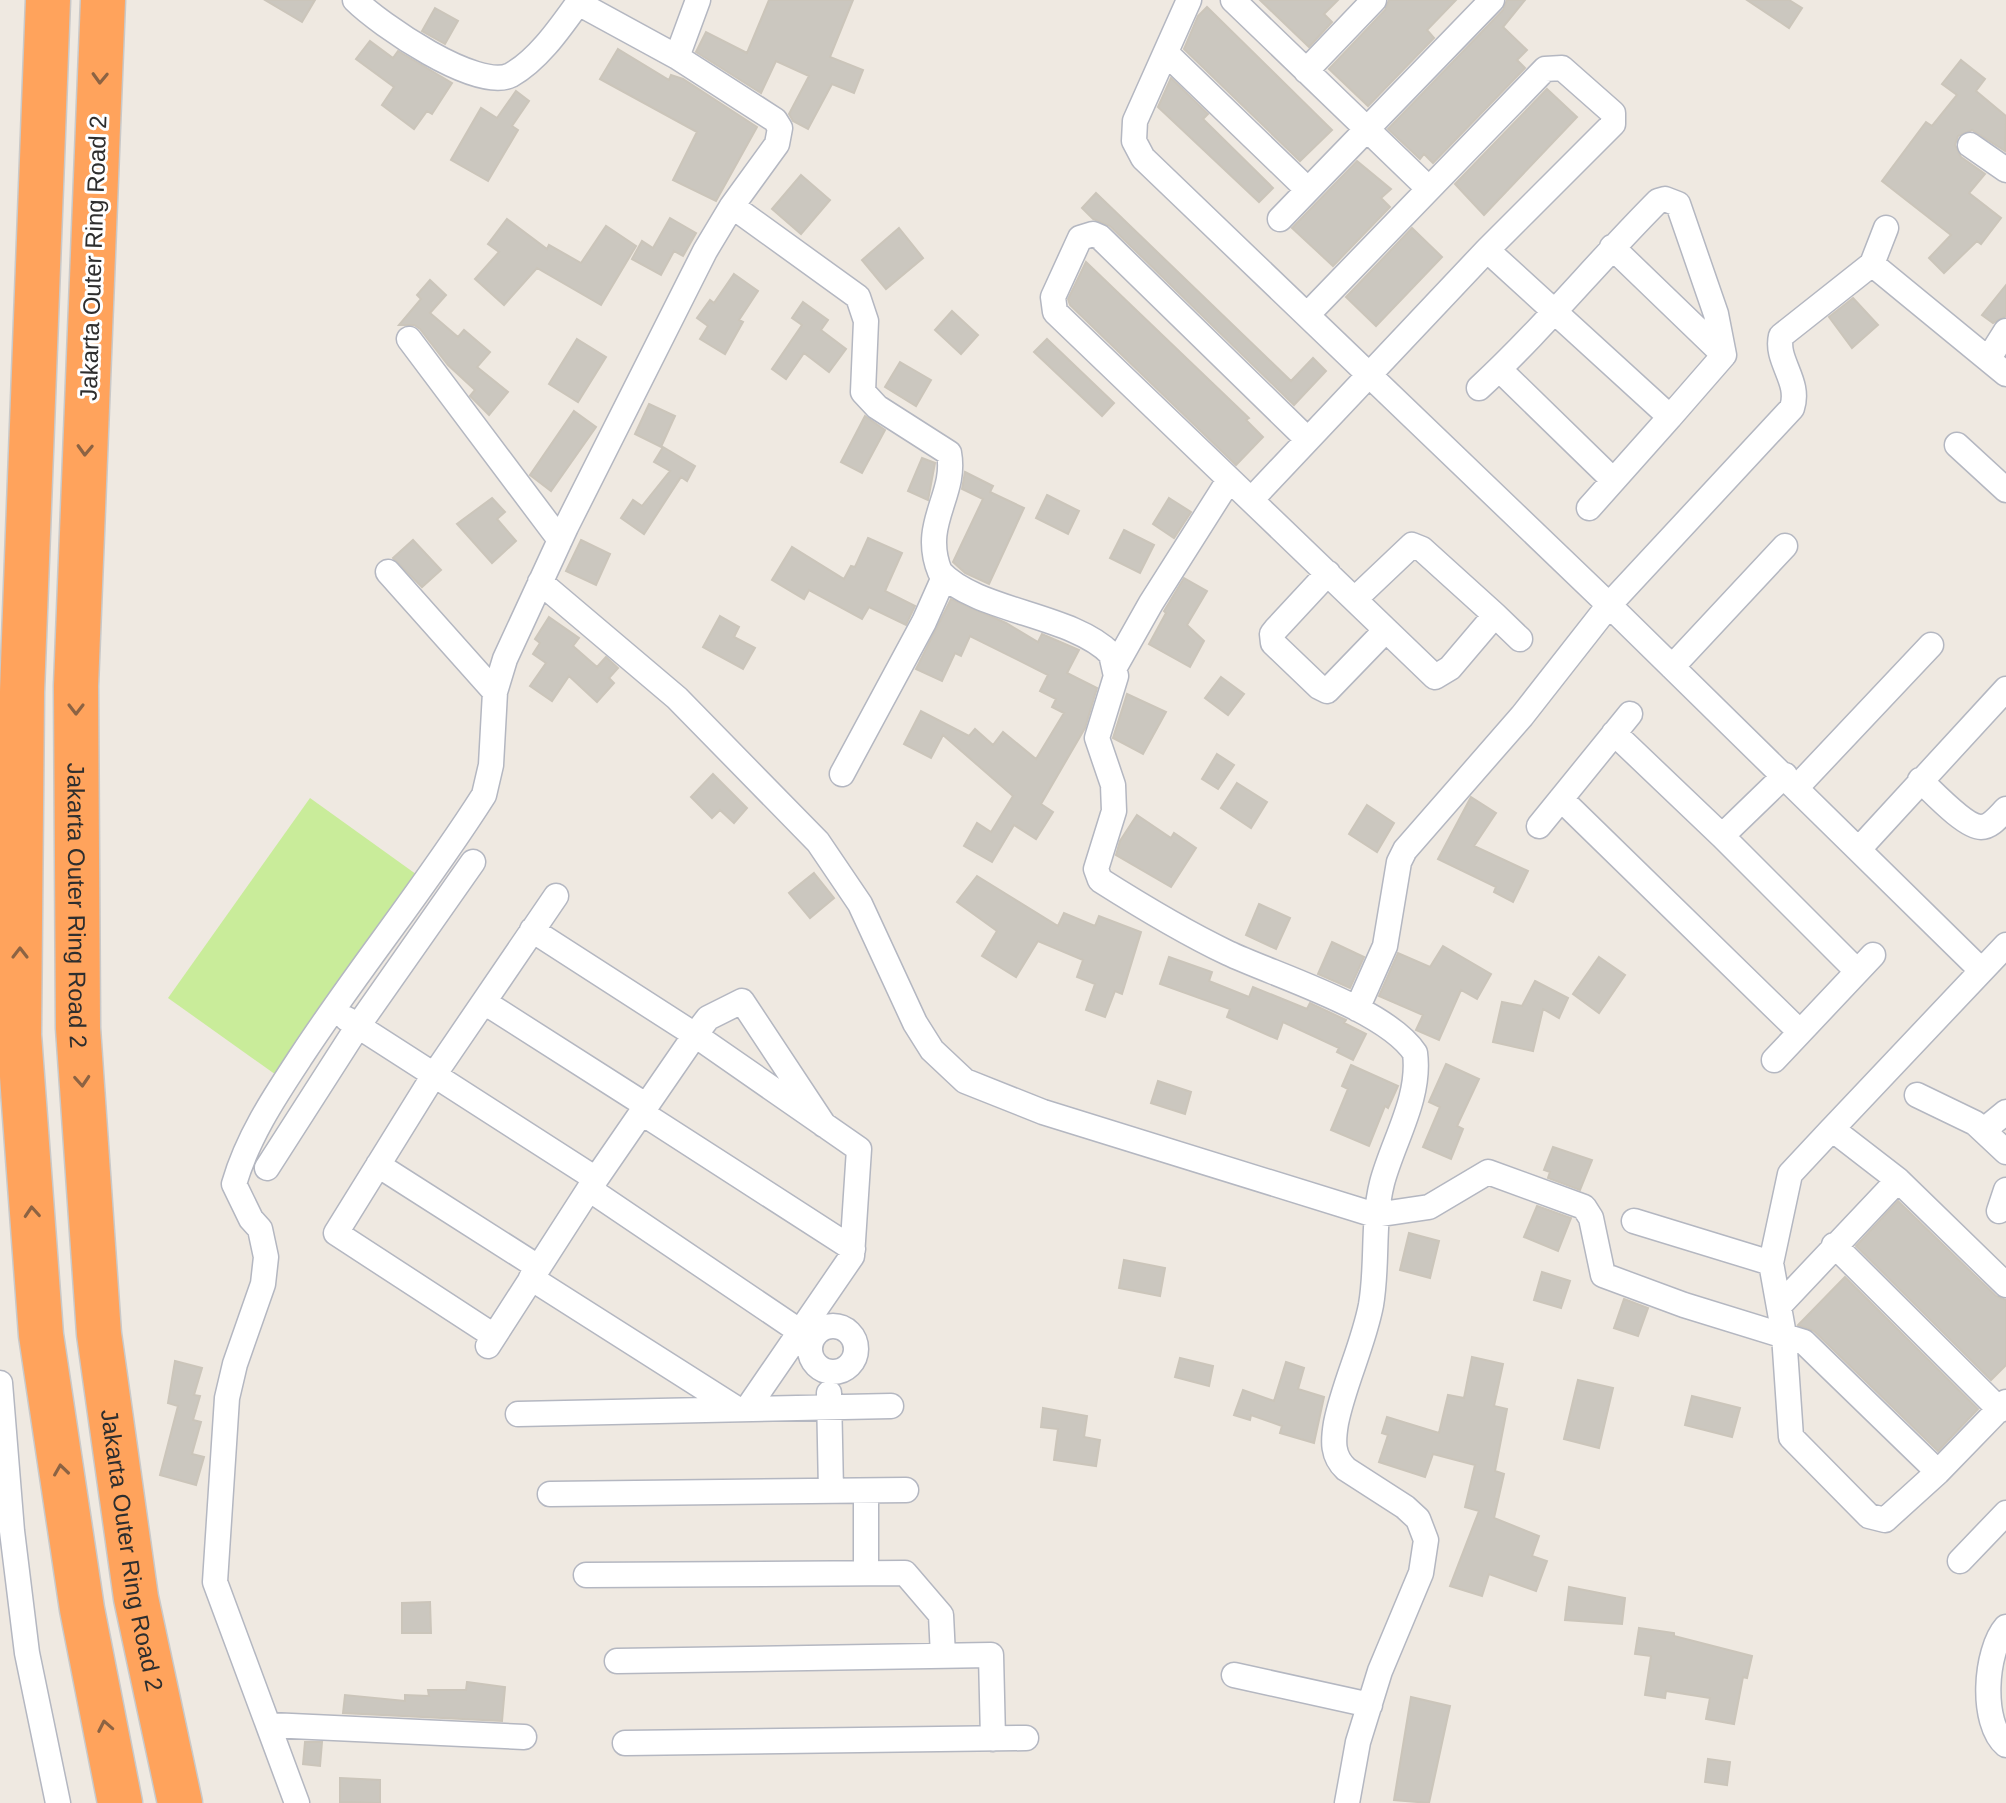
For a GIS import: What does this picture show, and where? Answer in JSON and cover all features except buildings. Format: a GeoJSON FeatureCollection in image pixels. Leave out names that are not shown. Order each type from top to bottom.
{"type":"FeatureCollection","features":[{"type":"Feature","properties":{"kind":"highway"},"geometry":{"type":"LineString","coordinates":[[48,0],[22,692],[19,1035],[41,1335],[82,1609],[120,1803]]}},
{"type":"Feature","properties":{"kind":"highway","name":"Jakarta Outer Ring Road 2"},"geometry":{"type":"LineString","coordinates":[[103,0],[76,686],[78,1028],[99,1334],[136,1598],[180,1803]]}},
{"type":"Feature","properties":{"kind":"street"},"geometry":{"type":"LineString","coordinates":[[297,1803],[215,1582],[227,1398],[265,1271],[264,1241],[236,1189],[250,1139],[332,1009],[484,795],[491,765],[495,692],[505,659],[560,540],[705,251],[732,206],[777,144],[778,125],[677,57],[579,2],[537,54],[501,78],[474,74],[431,53],[368,13],[355,0]]}},
{"type":"Feature","properties":{"kind":"street"},"geometry":{"type":"LineString","coordinates":[[677,57],[698,0]]}},
{"type":"Feature","properties":{"kind":"street"},"geometry":{"type":"LineString","coordinates":[[1189,0],[1135,121],[1136,149],[1791,781],[1981,970]]}},
{"type":"Feature","properties":{"kind":"street"},"geometry":{"type":"LineString","coordinates":[[1306,71],[1374,0]]}},
{"type":"Feature","properties":{"kind":"street"},"geometry":{"type":"LineString","coordinates":[[1280,219],[1492,0]]}},
{"type":"Feature","properties":{"kind":"street"},"geometry":{"type":"LineString","coordinates":[[1246,4],[1306,71],[1428,188]]}},
{"type":"Feature","properties":{"kind":"street"},"geometry":{"type":"LineString","coordinates":[[1166,53],[1308,190]]}},
{"type":"Feature","properties":{"kind":"street"},"geometry":{"type":"LineString","coordinates":[[1251,500],[1306,438],[1487,250],[1613,124],[1613,113],[1562,68],[1545,69],[1308,314]]}},
{"type":"Feature","properties":{"kind":"street"},"geometry":{"type":"LineString","coordinates":[[1970,145],[2006,170]]}},
{"type":"Feature","properties":{"kind":"street"},"geometry":{"type":"LineString","coordinates":[[1479,388],[1612,247],[1658,201],[1665,199],[1678,204],[1716,314],[1724,355]]}},
{"type":"Feature","properties":{"kind":"street"},"geometry":{"type":"LineString","coordinates":[[732,206],[858,297],[866,321],[863,392],[877,407],[949,453],[950,479],[938,509],[933,538],[936,562],[944,577],[959,587],[1105,648],[1116,665]]}},
{"type":"Feature","properties":{"kind":"street"},"geometry":{"type":"LineString","coordinates":[[1357,1009],[1385,946],[1399,862],[1405,850],[1522,716],[1609,605],[1792,408],[1796,392],[1781,351],[1781,336],[1872,264],[1886,228]]}},
{"type":"Feature","properties":{"kind":"street"},"geometry":{"type":"LineString","coordinates":[[1306,438],[1100,237],[1093,234],[1080,238],[1053,297],[1055,312],[1355,599],[1384,632],[1435,677],[1450,668],[1495,615]]}},
{"type":"Feature","properties":{"kind":"street"},"geometry":{"type":"LineString","coordinates":[[1612,247],[1724,355]]}},
{"type":"Feature","properties":{"kind":"street"},"geometry":{"type":"LineString","coordinates":[[1487,250],[1670,417]]}},
{"type":"Feature","properties":{"kind":"street"},"geometry":{"type":"LineString","coordinates":[[1872,264],[1997,366],[2006,331]]}},
{"type":"Feature","properties":{"kind":"street"},"geometry":{"type":"LineString","coordinates":[[409,339],[560,540]]}},
{"type":"Feature","properties":{"kind":"street"},"geometry":{"type":"LineString","coordinates":[[1589,508],[1724,355]]}},
{"type":"Feature","properties":{"kind":"street"},"geometry":{"type":"LineString","coordinates":[[1499,369],[1612,479]]}},
{"type":"Feature","properties":{"kind":"street"},"geometry":{"type":"LineString","coordinates":[[1957,445],[2006,490]]}},
{"type":"Feature","properties":{"kind":"street"},"geometry":{"type":"LineString","coordinates":[[1229,480],[1151,603],[1116,665],[1097,738],[1115,798],[1112,822],[1096,869],[1100,880],[1225,952],[1357,1009],[1410,1046],[1417,1069],[1375,1215],[1372,1300],[1367,1326],[1340,1405],[1335,1453],[1346,1469],[1405,1507],[1418,1519],[1426,1540],[1421,1573],[1380,1671],[1358,1742],[1347,1803]]}},
{"type":"Feature","properties":{"kind":"street"},"geometry":{"type":"LineString","coordinates":[[1355,599],[1412,545],[1422,549],[1520,639]]}},
{"type":"Feature","properties":{"kind":"street"},"geometry":{"type":"LineString","coordinates":[[1672,667],[1785,546]]}},
{"type":"Feature","properties":{"kind":"street"},"geometry":{"type":"LineString","coordinates":[[388,572],[495,692]]}},
{"type":"Feature","properties":{"kind":"street"},"geometry":{"type":"LineString","coordinates":[[1328,573],[1272,634],[1273,643],[1327,691],[1384,632]]}},
{"type":"Feature","properties":{"kind":"street"},"geometry":{"type":"LineString","coordinates":[[842,774],[918,634],[944,577]]}},
{"type":"Feature","properties":{"kind":"street"},"geometry":{"type":"LineString","coordinates":[[540,582],[677,698],[818,842],[860,904],[915,1023],[932,1050],[965,1081],[1043,1112],[1375,1215],[1429,1207],[1475,1176],[1488,1172],[1589,1211],[1599,1268],[1609,1279],[1784,1335],[1811,1347],[1938,1472]]}},
{"type":"Feature","properties":{"kind":"street"},"geometry":{"type":"LineString","coordinates":[[1722,836],[1791,781],[1931,645]]}},
{"type":"Feature","properties":{"kind":"street"},"geometry":{"type":"LineString","coordinates":[[1859,849],[2006,689]]}},
{"type":"Feature","properties":{"kind":"street"},"geometry":{"type":"LineString","coordinates":[[1539,826],[1630,714]]}},
{"type":"Feature","properties":{"kind":"street"},"geometry":{"type":"LineString","coordinates":[[1614,733],[1722,836],[1865,963],[1774,1060]]}},
{"type":"Feature","properties":{"kind":"street"},"geometry":{"type":"LineString","coordinates":[[1920,780],[1968,823],[1980,827],[1991,824],[2006,809]]}},
{"type":"Feature","properties":{"kind":"street"},"geometry":{"type":"LineString","coordinates":[[1561,799],[1800,1032]]}},
{"type":"Feature","properties":{"kind":"street"},"geometry":{"type":"LineString","coordinates":[[267,1168],[358,1026],[473,862]]}},
{"type":"Feature","properties":{"kind":"street"},"geometry":{"type":"LineString","coordinates":[[556,896],[434,1075],[336,1233],[491,1341],[592,1184],[708,1018],[742,1001],[824,1125]]}},
{"type":"Feature","properties":{"kind":"street"},"geometry":{"type":"LineString","coordinates":[[532,930],[695,1035],[859,1149],[852,1256],[806,1335],[742,1409]]}},
{"type":"Feature","properties":{"kind":"street"},"geometry":{"type":"LineString","coordinates":[[1834,1245],[2003,1406],[1889,1519],[1869,1516],[1791,1437],[1784,1335],[1771,1263],[1790,1174],[2006,945]]}},
{"type":"Feature","properties":{"kind":"street"},"geometry":{"type":"LineString","coordinates":[[484,1002],[853,1249]]}},
{"type":"Feature","properties":{"kind":"street"},"geometry":{"type":"LineString","coordinates":[[332,1009],[434,1075],[806,1335],[816,1366],[828,1373],[843,1371],[855,1361],[857,1345],[850,1332],[837,1325],[806,1335]]}},
{"type":"Feature","properties":{"kind":"street"},"geometry":{"type":"LineString","coordinates":[[1917,1095],[1984,1130],[2006,1152]]}},
{"type":"Feature","properties":{"kind":"street"},"geometry":{"type":"LineString","coordinates":[[1984,1130],[2006,1112]]}},
{"type":"Feature","properties":{"kind":"street"},"geometry":{"type":"LineString","coordinates":[[1832,1129],[1898,1180],[2006,1285]]}},
{"type":"Feature","properties":{"kind":"street"},"geometry":{"type":"LineString","coordinates":[[378,1165],[534,1273],[742,1409]]}},
{"type":"Feature","properties":{"kind":"street"},"geometry":{"type":"LineString","coordinates":[[1780,1305],[1898,1180]]}},
{"type":"Feature","properties":{"kind":"street"},"geometry":{"type":"LineString","coordinates":[[1634,1221],[1771,1263]]}},
{"type":"Feature","properties":{"kind":"street"},"geometry":{"type":"LineString","coordinates":[[828,1373],[831,1491]]}},
{"type":"Feature","properties":{"kind":"street"},"geometry":{"type":"LineString","coordinates":[[0,1383],[11,1610],[58,1803]]}},
{"type":"Feature","properties":{"kind":"street"},"geometry":{"type":"LineString","coordinates":[[518,1414],[891,1406]]}},
{"type":"Feature","properties":{"kind":"street"},"geometry":{"type":"LineString","coordinates":[[550,1494],[906,1490]]}},
{"type":"Feature","properties":{"kind":"street"},"geometry":{"type":"LineString","coordinates":[[866,1491],[866,1573]]}},
{"type":"Feature","properties":{"kind":"street"},"geometry":{"type":"LineString","coordinates":[[1960,1561],[2006,1513]]}},
{"type":"Feature","properties":{"kind":"street"},"geometry":{"type":"LineString","coordinates":[[586,1575],[905,1573],[941,1615],[943,1656]]}},
{"type":"Feature","properties":{"kind":"street"},"geometry":{"type":"LineString","coordinates":[[2005,1629],[1993,1644],[1989,1676],[1993,1725],[2006,1745]]}},
{"type":"Feature","properties":{"kind":"street"},"geometry":{"type":"LineString","coordinates":[[617,1661],[991,1655],[993,1739]]}},
{"type":"Feature","properties":{"kind":"street"},"geometry":{"type":"LineString","coordinates":[[1234,1675],[1370,1705]]}},
{"type":"Feature","properties":{"kind":"street"},"geometry":{"type":"LineString","coordinates":[[270,1725],[524,1737]]}},
{"type":"Feature","properties":{"kind":"street"},"geometry":{"type":"LineString","coordinates":[[625,1743],[1026,1738]]}},
{"type":"Feature","properties":{"kind":"green space"},"geometry":{"type":"Polygon","coordinates":[[[310,798],[420,877],[279,1077],[168,998],[310,798]]]}}]}
